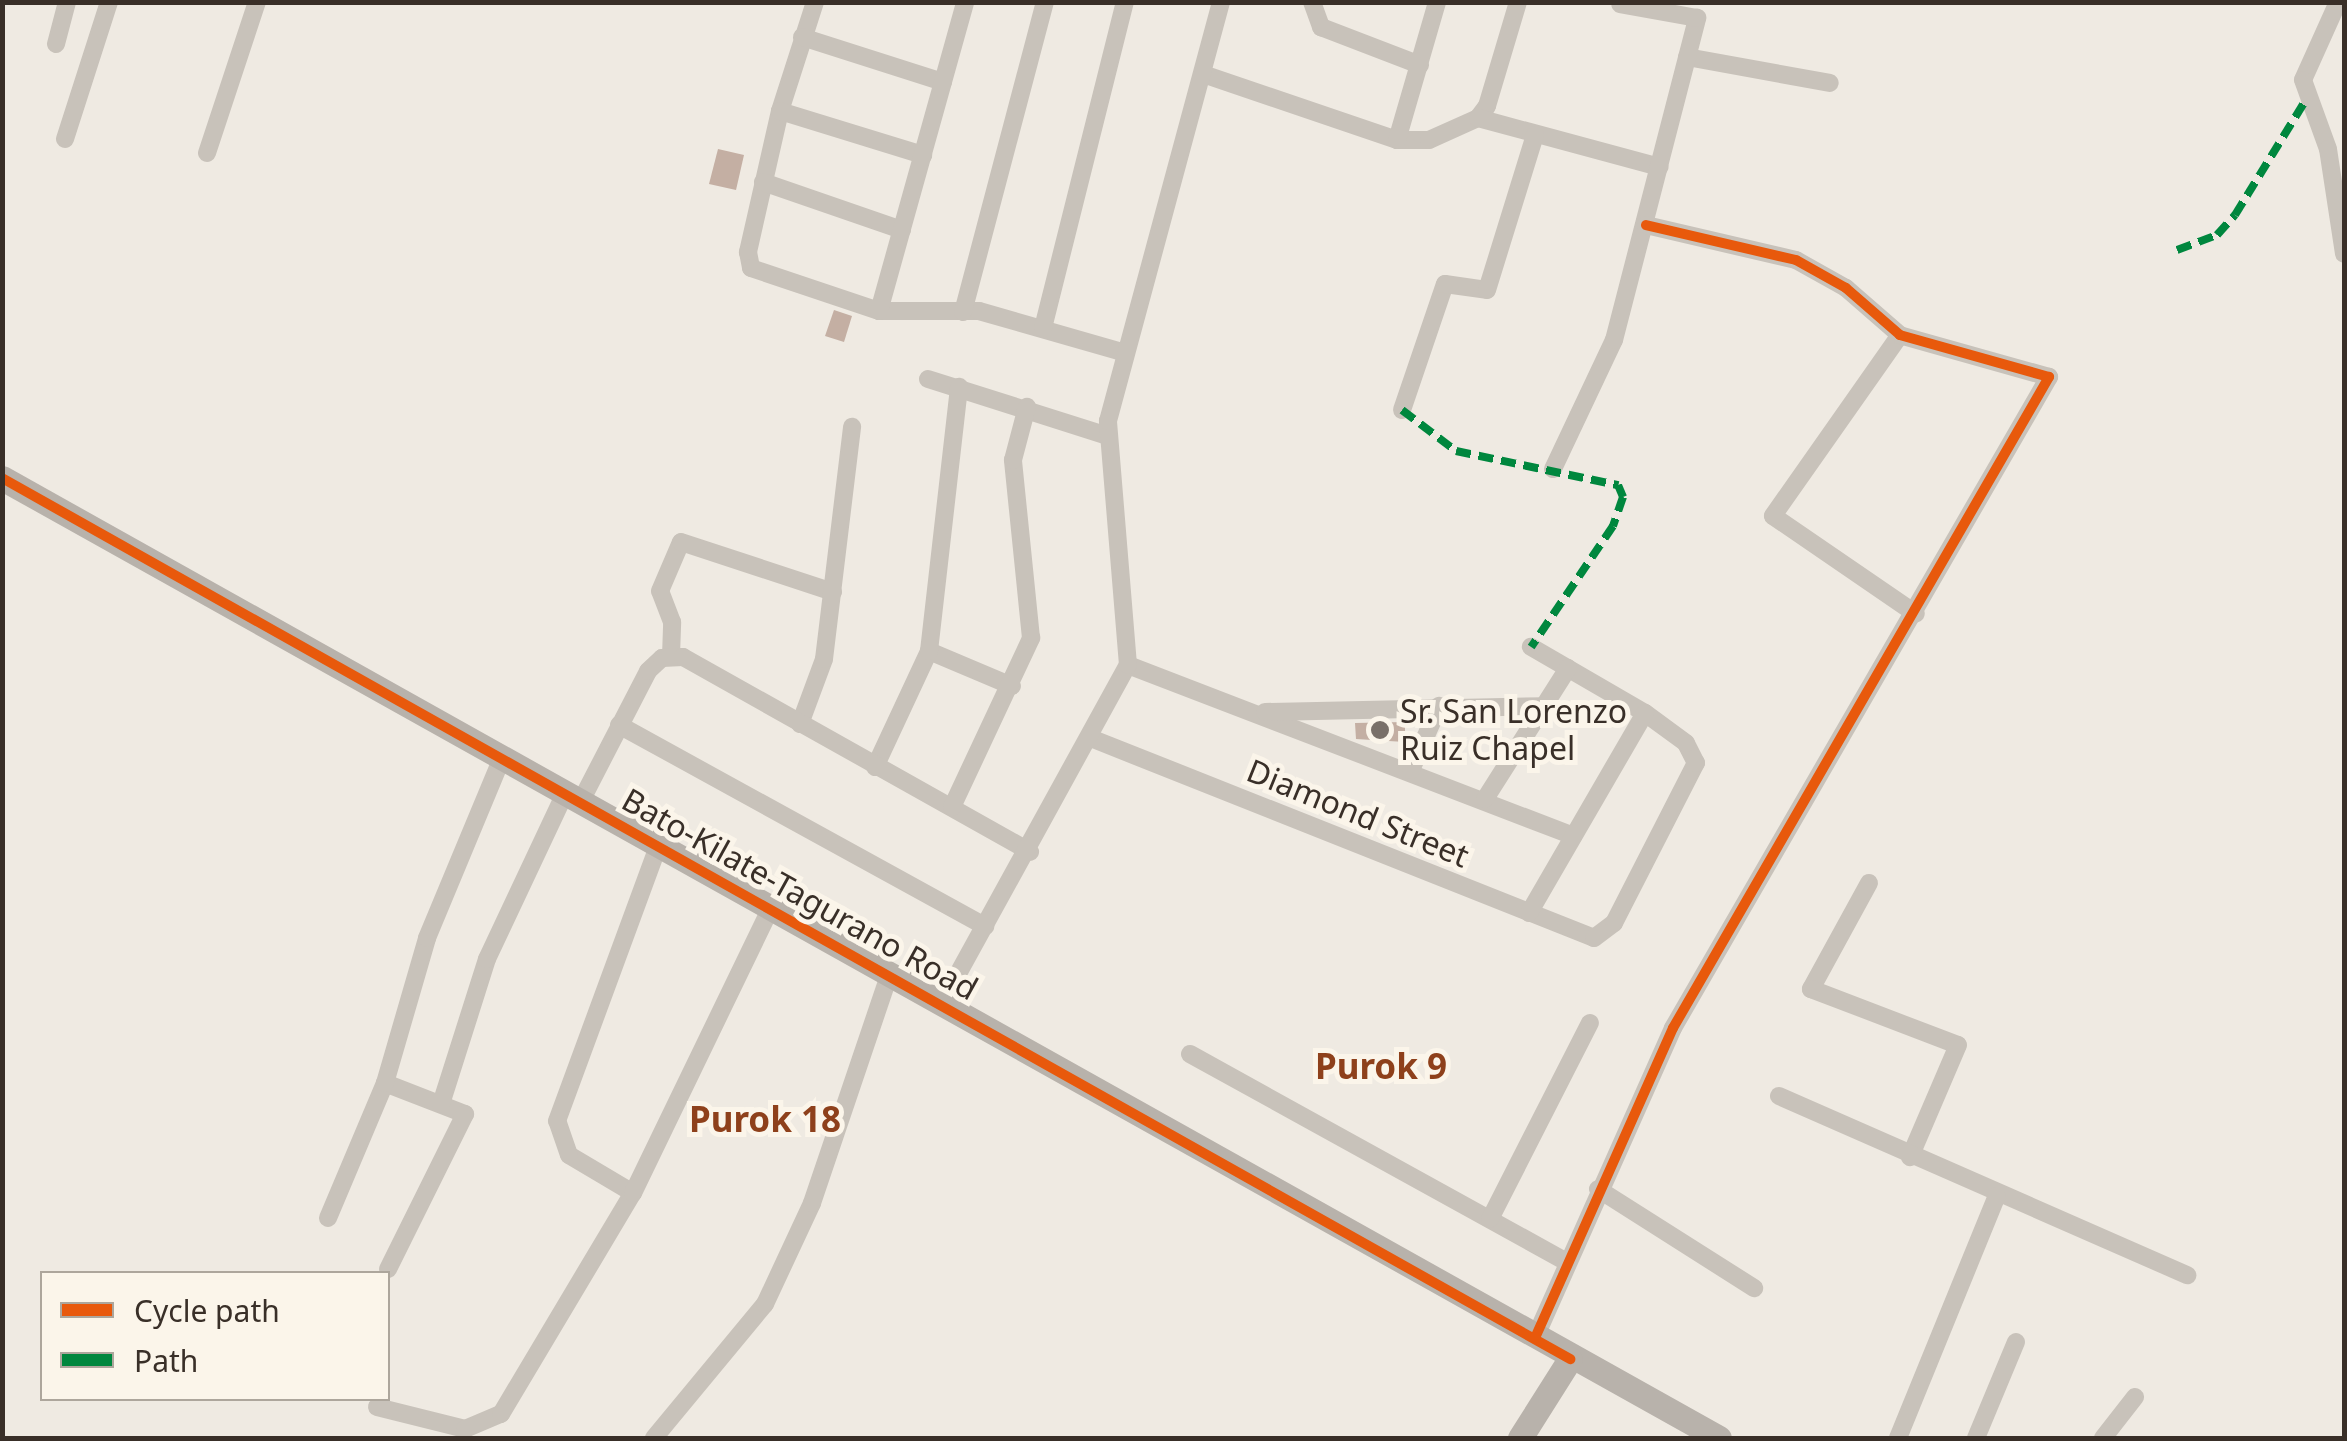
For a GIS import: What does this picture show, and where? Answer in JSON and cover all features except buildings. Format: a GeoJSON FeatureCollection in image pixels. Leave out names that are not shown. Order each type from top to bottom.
{"type":"FeatureCollection","features":[{"type":"Feature","properties":{"kind":"street"},"geometry":{"type":"LineString","coordinates":[[56,44],[67,2]]}},
{"type":"Feature","properties":{"kind":"street"},"geometry":{"type":"LineString","coordinates":[[65,139],[109,2]]}},
{"type":"Feature","properties":{"kind":"street"},"geometry":{"type":"LineString","coordinates":[[207,152],[257,2]]}},
{"type":"Feature","properties":{"kind":"street"},"geometry":{"type":"LineString","coordinates":[[815,2],[780,111],[748,252],[752,268],[879,311],[963,312],[1043,328],[1124,353]]}},
{"type":"Feature","properties":{"kind":"street"},"geometry":{"type":"LineString","coordinates":[[963,312],[1045,2]]}},
{"type":"Feature","properties":{"kind":"street"},"geometry":{"type":"LineString","coordinates":[[1043,328],[1126,2]]}},
{"type":"Feature","properties":{"kind":"street"},"geometry":{"type":"LineString","coordinates":[[943,1001],[1093,739],[1128,666],[1108,436],[1124,353],[1221,2]]}},
{"type":"Feature","properties":{"kind":"street"},"geometry":{"type":"LineString","coordinates":[[1312,2],[1321,27],[1420,65]]}},
{"type":"Feature","properties":{"kind":"street"},"geometry":{"type":"LineString","coordinates":[[1397,140],[1437,2]]}},
{"type":"Feature","properties":{"kind":"street"},"geometry":{"type":"LineString","coordinates":[[1478,118],[1518,2]]}},
{"type":"Feature","properties":{"kind":"street"},"geometry":{"type":"LineString","coordinates":[[2338,2],[2303,80],[2328,149],[2344,254]]}},
{"type":"Feature","properties":{"kind":"street"},"geometry":{"type":"LineString","coordinates":[[879,311],[943,82],[960,4]]}},
{"type":"Feature","properties":{"kind":"street"},"geometry":{"type":"LineString","coordinates":[[1552,469],[1602,375],[1646,225],[1697,18],[1620,4]]}},
{"type":"Feature","properties":{"kind":"street"},"geometry":{"type":"LineString","coordinates":[[802,37],[943,82]]}},
{"type":"Feature","properties":{"kind":"street"},"geometry":{"type":"LineString","coordinates":[[1687,56],[1830,83]]}},
{"type":"Feature","properties":{"kind":"street"},"geometry":{"type":"LineString","coordinates":[[1203,74],[1397,140],[1429,140],[1478,118],[1660,167]]}},
{"type":"Feature","properties":{"kind":"street"},"geometry":{"type":"LineString","coordinates":[[780,111],[923,155]]}},
{"type":"Feature","properties":{"kind":"street"},"geometry":{"type":"LineString","coordinates":[[1402,410],[1446,284],[1487,290],[1535,135]]}},
{"type":"Feature","properties":{"kind":"street"},"geometry":{"type":"LineString","coordinates":[[764,182],[902,230]]}},
{"type":"Feature","properties":{"kind":"street"},"geometry":{"type":"LineString","coordinates":[[1535,1338],[1598,1189],[1673,1028],[1916,614],[2049,377],[1900,335],[1822,270],[1646,225]]}},
{"type":"Feature","properties":{"kind":"street"},"geometry":{"type":"LineString","coordinates":[[1900,335],[1773,516],[1916,614]]}},
{"type":"Feature","properties":{"kind":"street"},"geometry":{"type":"LineString","coordinates":[[928,379],[1027,407],[1108,436]]}},
{"type":"Feature","properties":{"kind":"street"},"geometry":{"type":"LineString","coordinates":[[875,767],[929,652],[959,388]]}},
{"type":"Feature","properties":{"kind":"street"},"geometry":{"type":"LineString","coordinates":[[952,807],[1012,686],[1033,626],[1013,460],[1027,407]]}},
{"type":"Feature","properties":{"kind":"street"},"geometry":{"type":"LineString","coordinates":[[800,724],[820,675],[852,427]]}},
{"type":"Feature","properties":{"kind":"street","name":"Bato-Kilate-Tagurano Road"},"geometry":{"type":"LineString","coordinates":[[2,478],[943,1001],[1570,1359],[1719,1438]]}},
{"type":"Feature","properties":{"kind":"street"},"geometry":{"type":"LineString","coordinates":[[671,656],[672,622],[660,591],[681,542],[833,592]]}},
{"type":"Feature","properties":{"kind":"street"},"geometry":{"type":"LineString","coordinates":[[1529,913],[1645,714],[1532,647]]}},
{"type":"Feature","properties":{"kind":"street"},"geometry":{"type":"LineString","coordinates":[[929,652],[1012,686]]}},
{"type":"Feature","properties":{"kind":"street"},"geometry":{"type":"LineString","coordinates":[[441,1104],[487,958],[573,797],[648,671],[671,656],[696,662],[1030,852]]}},
{"type":"Feature","properties":{"kind":"street"},"geometry":{"type":"LineString","coordinates":[[1128,666],[1411,770],[1573,836]]}},
{"type":"Feature","properties":{"kind":"street"},"geometry":{"type":"LineString","coordinates":[[1485,799],[1568,668]]}},
{"type":"Feature","properties":{"kind":"street"},"geometry":{"type":"LineString","coordinates":[[1411,770],[1439,706]]}},
{"type":"Feature","properties":{"kind":"street"},"geometry":{"type":"LineString","coordinates":[[1252,712],[1544,706]]}},
{"type":"Feature","properties":{"kind":"street","name":"Diamond Street"},"geometry":{"type":"LineString","coordinates":[[1093,739],[1586,938],[1601,936],[1696,771],[1686,743],[1645,714]]}},
{"type":"Feature","properties":{"kind":"street"},"geometry":{"type":"LineString","coordinates":[[619,725],[985,926]]}},
{"type":"Feature","properties":{"kind":"street"},"geometry":{"type":"LineString","coordinates":[[328,1218],[385,1083],[427,938],[502,758]]}},
{"type":"Feature","properties":{"kind":"street"},"geometry":{"type":"LineString","coordinates":[[633,1192],[569,1154],[557,1121],[659,844]]}},
{"type":"Feature","properties":{"kind":"street"},"geometry":{"type":"LineString","coordinates":[[1870,883],[1811,989],[1958,1045],[1910,1158]]}},
{"type":"Feature","properties":{"kind":"street"},"geometry":{"type":"LineString","coordinates":[[377,1408],[466,1428],[494,1422],[633,1192],[771,907]]}},
{"type":"Feature","properties":{"kind":"street"},"geometry":{"type":"LineString","coordinates":[[654,1438],[766,1304],[812,1203],[890,973]]}},
{"type":"Feature","properties":{"kind":"street"},"geometry":{"type":"LineString","coordinates":[[1490,1218],[1590,1022]]}},
{"type":"Feature","properties":{"kind":"street"},"geometry":{"type":"LineString","coordinates":[[1190,1054],[1567,1262]]}},
{"type":"Feature","properties":{"kind":"street"},"geometry":{"type":"LineString","coordinates":[[385,1083],[465,1114],[388,1269]]}},
{"type":"Feature","properties":{"kind":"street"},"geometry":{"type":"LineString","coordinates":[[1779,1096],[1910,1158],[2188,1276]]}},
{"type":"Feature","properties":{"kind":"street"},"geometry":{"type":"LineString","coordinates":[[1598,1189],[1754,1288]]}},
{"type":"Feature","properties":{"kind":"street"},"geometry":{"type":"LineString","coordinates":[[1898,1438],[1997,1196]]}},
{"type":"Feature","properties":{"kind":"street"},"geometry":{"type":"LineString","coordinates":[[1976,1438],[2016,1342]]}},
{"type":"Feature","properties":{"kind":"street"},"geometry":{"type":"LineString","coordinates":[[1520,1438],[1570,1359]]}},
{"type":"Feature","properties":{"kind":"street"},"geometry":{"type":"LineString","coordinates":[[2102,1438],[2136,1397]]}},
{"type":"Feature","properties":{"kind":"marked path"},"geometry":{"type":"LineString","coordinates":[[2177,250],[2217,235],[2235,215],[2305,101]]}},
{"type":"Feature","properties":{"kind":"marked path"},"geometry":{"type":"LineString","coordinates":[[1402,410],[1456,451],[1618,485],[1623,497],[1613,526],[1531,647]]}},
{"type":"Feature","properties":{"kind":"cycle path"},"geometry":{"type":"LineString","coordinates":[[1535,1338],[1673,1028],[2049,377],[1900,335],[1846,288],[1796,260],[1646,225]]}},
{"type":"Feature","properties":{"kind":"cycle path"},"geometry":{"type":"LineString","coordinates":[[2,478],[1570,1359]]}},
{"type":"Feature","properties":{"kind":"place","name":"Sr. San Lorenzo Ruiz Chapel"},"geometry":{"type":"Point","coordinates":[1380,730]}},
{"type":"Feature","properties":{"kind":"district","name":"Purok 9"},"geometry":{"type":"Point","coordinates":[1381,1066]}},
{"type":"Feature","properties":{"kind":"district","name":"Purok 18"},"geometry":{"type":"Point","coordinates":[765,1119]}}]}
